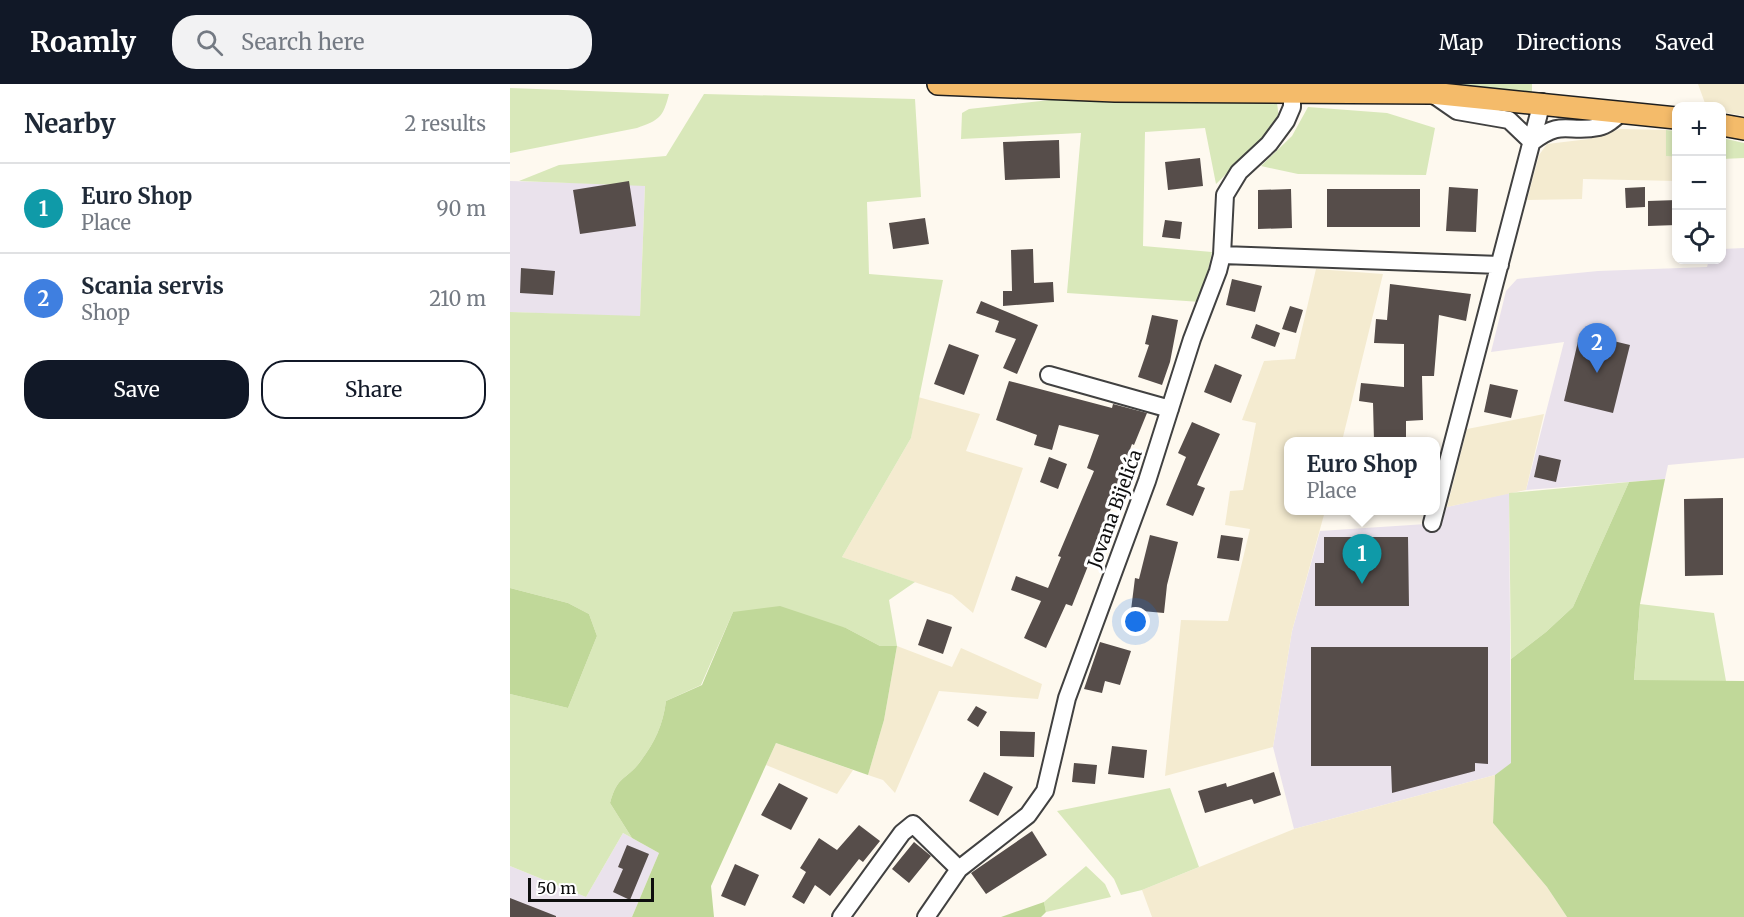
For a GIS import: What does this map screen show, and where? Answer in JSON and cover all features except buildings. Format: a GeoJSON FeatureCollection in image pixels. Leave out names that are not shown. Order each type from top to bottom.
{"type":"FeatureCollection","features":[{"type":"Feature","properties":{"kind":"main road"},"geometry":{"type":"LineString","coordinates":[[938,84],[1115,91],[1218,87],[1431,93],[1542,102],[1672,117]]}},
{"type":"Feature","properties":{"kind":"main road"},"geometry":{"type":"LineString","coordinates":[[1726,126],[1744,129]]}},
{"type":"Feature","properties":{"kind":"street","name":"Jovana Bijelića"},"geometry":{"type":"LineString","coordinates":[[926,917],[959,870],[1028,815],[1045,791],[1067,698],[1147,481],[1222,255],[1224,195],[1239,172],[1269,144],[1286,121],[1292,107],[1292,90]]}},
{"type":"Feature","properties":{"kind":"street"},"geometry":{"type":"LineString","coordinates":[[1431,93],[1457,111],[1509,120],[1532,142]]}},
{"type":"Feature","properties":{"kind":"street"},"geometry":{"type":"LineString","coordinates":[[1440,494],[1542,102]]}},
{"type":"Feature","properties":{"kind":"street"},"geometry":{"type":"LineString","coordinates":[[1532,142],[1556,127],[1587,128],[1605,125],[1623,111]]}},
{"type":"Feature","properties":{"kind":"street"},"geometry":{"type":"LineString","coordinates":[[1222,255],[1500,265]]}},
{"type":"Feature","properties":{"kind":"street"},"geometry":{"type":"LineString","coordinates":[[1049,375],[1170,410]]}},
{"type":"Feature","properties":{"kind":"street"},"geometry":{"type":"LineString","coordinates":[[1432,524],[1434,515]]}},
{"type":"Feature","properties":{"kind":"street"},"geometry":{"type":"LineString","coordinates":[[841,917],[912,824],[959,870]]}},
{"type":"Feature","properties":{"kind":"shaded area"},"geometry":{"type":"Polygon","coordinates":[[[1698,84],[1744,84],[1744,116],[1726,113],[1726,102],[1705,102],[1698,84]]]}},
{"type":"Feature","properties":{"kind":"shaded area"},"geometry":{"type":"Polygon","coordinates":[[[1620,129],[1666,130],[1666,156],[1672,157],[1672,181],[1583,179],[1582,199],[1527,200],[1539,155],[1547,144],[1589,139],[1620,129]]]}},
{"type":"Feature","properties":{"kind":"shaded area"},"geometry":{"type":"Polygon","coordinates":[[[510,181],[645,185],[640,317],[510,312],[510,181]]]}},
{"type":"Feature","properties":{"kind":"shaded area"},"geometry":{"type":"Polygon","coordinates":[[[1744,248],[1744,458],[1668,465],[1665,479],[1526,490],[1564,342],[1491,352],[1506,291],[1517,279],[1598,271],[1707,267],[1708,264],[1726,264],[1726,249],[1744,248]]]}},
{"type":"Feature","properties":{"kind":"shaded area"},"geometry":{"type":"Polygon","coordinates":[[[1316,269],[1383,274],[1343,437],[1284,437],[1284,515],[1324,515],[1292,631],[1273,747],[1165,776],[1181,620],[1228,621],[1250,529],[1225,525],[1230,491],[1243,490],[1256,423],[1242,420],[1264,361],[1295,359],[1316,269]]]}},
{"type":"Feature","properties":{"kind":"shaded area"},"geometry":{"type":"Polygon","coordinates":[[[918,397],[980,414],[966,451],[1023,468],[973,613],[952,595],[842,557],[911,438],[918,397]]]}},
{"type":"Feature","properties":{"kind":"shaded area"},"geometry":{"type":"Polygon","coordinates":[[[1544,414],[1526,490],[1447,507],[1467,429],[1544,414]]]}},
{"type":"Feature","properties":{"kind":"shaded area"},"geometry":{"type":"Polygon","coordinates":[[[1509,493],[1511,764],[1495,775],[1294,829],[1273,747],[1292,631],[1320,531],[1441,523],[1447,507],[1509,493]]]}},
{"type":"Feature","properties":{"kind":"shaded area"},"geometry":{"type":"Polygon","coordinates":[[[897,646],[952,667],[961,648],[1042,684],[1038,699],[939,691],[895,793],[883,780],[868,775],[884,720],[897,646]]]}},
{"type":"Feature","properties":{"kind":"shaded area"},"geometry":{"type":"Polygon","coordinates":[[[776,743],[853,770],[837,794],[766,765],[776,743]]]}},
{"type":"Feature","properties":{"kind":"shaded area"},"geometry":{"type":"Polygon","coordinates":[[[1495,775],[1493,823],[1547,887],[1567,917],[1152,917],[1142,890],[1294,829],[1495,775]]]}},
{"type":"Feature","properties":{"kind":"shaded area"},"geometry":{"type":"Polygon","coordinates":[[[623,833],[659,853],[632,917],[510,917],[510,866],[586,897],[623,833]]]}},
{"type":"Feature","properties":{"kind":"green space"},"geometry":{"type":"Polygon","coordinates":[[[1451,84],[1532,84],[1532,92],[1451,84]]]}},
{"type":"Feature","properties":{"kind":"green space"},"geometry":{"type":"Polygon","coordinates":[[[510,88],[669,94],[665,108],[659,117],[637,128],[510,153],[510,88]]]}},
{"type":"Feature","properties":{"kind":"green space"},"geometry":{"type":"Polygon","coordinates":[[[704,94],[915,99],[921,197],[867,202],[869,274],[943,280],[911,438],[842,557],[915,582],[889,600],[897,646],[880,646],[846,628],[733,612],[701,685],[666,701],[658,733],[650,747],[635,768],[616,787],[610,803],[632,838],[623,833],[586,897],[510,866],[510,694],[568,708],[597,636],[589,614],[568,603],[510,588],[510,312],[640,316],[645,186],[519,181],[559,165],[666,156],[704,94]]]}},
{"type":"Feature","properties":{"kind":"green space"},"geometry":{"type":"Polygon","coordinates":[[[1068,98],[1277,103],[1279,118],[1274,127],[1216,184],[1205,128],[1145,132],[1143,246],[1212,252],[1201,302],[1067,293],[1081,133],[961,139],[962,113],[969,109],[1068,98]]]}},
{"type":"Feature","properties":{"kind":"green space"},"geometry":{"type":"Polygon","coordinates":[[[1308,107],[1387,113],[1435,128],[1426,175],[1298,174],[1261,166],[1292,136],[1308,107]]]}},
{"type":"Feature","properties":{"kind":"green space"},"geometry":{"type":"Polygon","coordinates":[[[1666,130],[1672,131],[1672,157],[1666,156],[1666,130]]]}},
{"type":"Feature","properties":{"kind":"green space"},"geometry":{"type":"Polygon","coordinates":[[[1726,139],[1744,143],[1744,158],[1726,159],[1726,139]]]}},
{"type":"Feature","properties":{"kind":"green space"},"geometry":{"type":"Polygon","coordinates":[[[1665,479],[1640,604],[1634,680],[1744,681],[1744,917],[1567,917],[1547,887],[1493,823],[1495,775],[1511,763],[1511,659],[1546,632],[1573,607],[1629,482],[1665,479]]]}},
{"type":"Feature","properties":{"kind":"green space"},"geometry":{"type":"Polygon","coordinates":[[[1629,482],[1573,607],[1546,632],[1511,659],[1509,493],[1629,482]]]}},
{"type":"Feature","properties":{"kind":"green space"},"geometry":{"type":"Polygon","coordinates":[[[510,588],[568,603],[589,614],[597,636],[568,708],[510,694],[510,588]]]}},
{"type":"Feature","properties":{"kind":"green space"},"geometry":{"type":"Polygon","coordinates":[[[1640,604],[1714,613],[1726,681],[1634,681],[1640,604]]]}},
{"type":"Feature","properties":{"kind":"green space"},"geometry":{"type":"Polygon","coordinates":[[[780,606],[846,628],[880,646],[897,646],[884,720],[868,775],[776,743],[711,886],[714,917],[632,917],[659,853],[632,838],[610,803],[616,787],[635,768],[650,747],[658,733],[666,701],[702,685],[733,612],[780,606]]]}},
{"type":"Feature","properties":{"kind":"green space"},"geometry":{"type":"Polygon","coordinates":[[[1170,788],[1199,867],[1142,890],[1121,895],[1114,879],[1057,811],[1170,788]]]}},
{"type":"Feature","properties":{"kind":"green space"},"geometry":{"type":"Polygon","coordinates":[[[1086,866],[1105,884],[1111,897],[1046,912],[1044,902],[1086,866]]]}},
{"type":"Feature","properties":{"kind":"green space"},"geometry":{"type":"Polygon","coordinates":[[[1044,902],[1046,912],[1041,917],[1001,917],[1044,902]]]}},
{"type":"Feature","properties":{"kind":"place","name":"Scania servis"},"geometry":{"type":"Point","coordinates":[1597,373]}},
{"type":"Feature","properties":{"kind":"place","name":"Euro Shop"},"geometry":{"type":"Point","coordinates":[1362,584]}}]}
